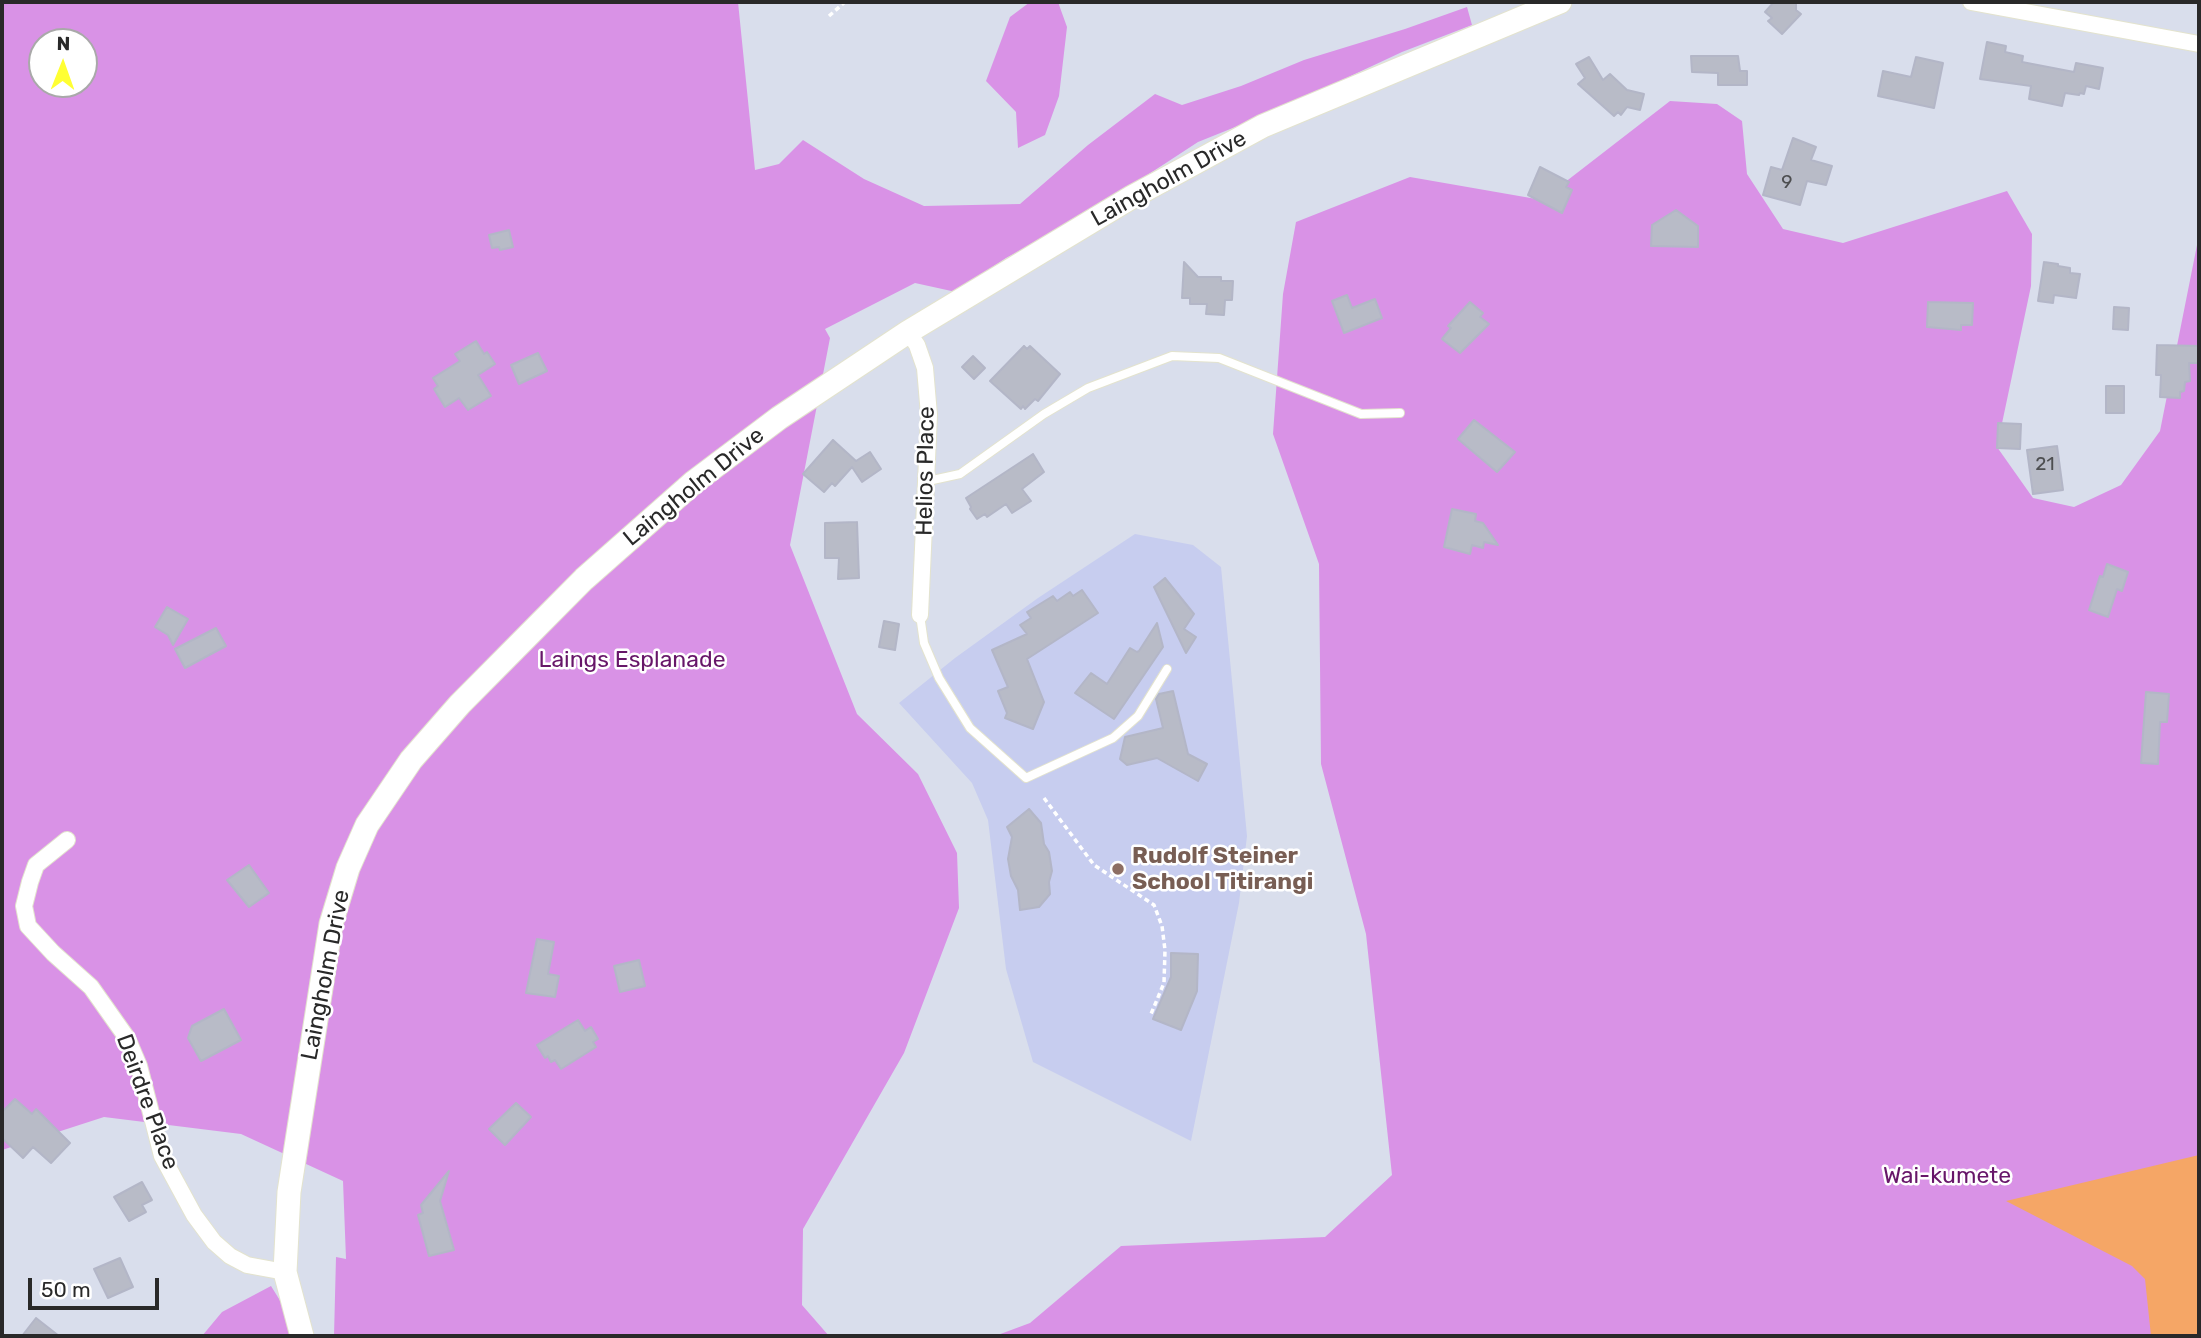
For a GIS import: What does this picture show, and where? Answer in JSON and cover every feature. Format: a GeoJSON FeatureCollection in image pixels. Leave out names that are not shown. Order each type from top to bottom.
{"type":"FeatureCollection","features":[{"type":"Feature","properties":{"kind":"street","name":"Laingholm Drive"},"geometry":{"type":"LineString","coordinates":[[302,1336],[285,1272],[289,1192],[331,924],[348,868],[367,825],[391,786],[460,704],[584,579],[694,482],[779,418],[908,332],[1132,197],[1263,126],[1560,2]]}},
{"type":"Feature","properties":{"kind":"street"},"geometry":{"type":"LineString","coordinates":[[1971,2],[2199,44]]}},
{"type":"Feature","properties":{"kind":"street","name":"Helios Place"},"geometry":{"type":"LineString","coordinates":[[908,332],[917,345],[925,368],[929,415],[920,615]]}},
{"type":"Feature","properties":{"kind":"street","name":"Deirdre Place"},"geometry":{"type":"LineString","coordinates":[[67,840],[36,865],[24,906],[28,926],[91,987],[127,1038],[138,1066],[162,1156],[194,1215],[214,1242],[230,1256],[247,1265],[285,1272]]}},
{"type":"Feature","properties":{"kind":"lane"},"geometry":{"type":"LineString","coordinates":[[928,481],[960,474],[1044,414],[1088,388],[1172,356],[1219,358],[1361,414],[1401,412]]}},
{"type":"Feature","properties":{"kind":"lane"},"geometry":{"type":"LineString","coordinates":[[920,615],[924,643],[935,670],[970,728],[1026,778],[1113,738],[1138,716],[1167,669]]}},
{"type":"Feature","properties":{"kind":"path"},"geometry":{"type":"LineString","coordinates":[[829,16],[845,2]]}},
{"type":"Feature","properties":{"kind":"path"},"geometry":{"type":"LineString","coordinates":[[1044,798],[1094,865],[1154,905],[1163,938],[1165,972],[1164,982],[1151,1014]]}},
{"type":"Feature","properties":{"kind":"shaded area","name":"Rudolf Steiner School Titirangi"},"geometry":{"type":"Polygon","coordinates":[[[1135,534],[1193,545],[1221,567],[1247,836],[1239,903],[1191,1141],[1033,1062],[1006,969],[988,820],[972,783],[899,703],[955,658],[1038,598],[1135,534]]]}},
{"type":"Feature","properties":{"kind":"shaded area"},"geometry":{"type":"Polygon","coordinates":[[[2199,1155],[2199,1336],[2151,1336],[2145,1279],[2132,1266],[2006,1201],[2199,1155]]]}},
{"type":"Feature","properties":{"kind":"green space","name":"Laings Esplanade"},"geometry":{"type":"Polygon","coordinates":[[[2,2],[738,2],[755,170],[779,164],[803,140],[864,179],[924,206],[1020,204],[1088,145],[1155,94],[1182,105],[1241,86],[1304,60],[1467,7],[1472,25],[1402,52],[1280,109],[1198,142],[1080,219],[1006,258],[956,292],[915,283],[825,329],[830,338],[790,545],[857,714],[918,774],[957,853],[959,908],[904,1053],[803,1229],[802,1305],[829,1336],[334,1336],[336,1257],[346,1259],[343,1181],[241,1134],[104,1117],[2,1150],[2,2]]]}},
{"type":"Feature","properties":{"kind":"green space"},"geometry":{"type":"Polygon","coordinates":[[[1030,2],[1058,2],[1067,27],[1059,96],[1045,135],[1018,148],[1016,112],[986,81],[1010,17],[1030,2]]]}},
{"type":"Feature","properties":{"kind":"green space","name":"Wai-kumete"},"geometry":{"type":"Polygon","coordinates":[[[1670,101],[1717,104],[1742,121],[1747,174],[1783,229],[1843,243],[2007,191],[2032,234],[2031,286],[1997,447],[2033,498],[2074,507],[2121,485],[2160,431],[2199,235],[2199,1336],[995,1336],[1030,1323],[1121,1246],[1325,1237],[1392,1175],[1366,934],[1321,764],[1319,564],[1273,434],[1283,294],[1296,222],[1410,177],[1542,200],[1670,101]]]}},
{"type":"Feature","properties":{"kind":"green space"},"geometry":{"type":"Polygon","coordinates":[[[271,1286],[284,1307],[291,1336],[202,1336],[222,1312],[271,1286]]]}},
{"type":"Feature","properties":{"kind":"building"},"geometry":{"type":"Polygon","coordinates":[[[1774,2],[1796,2],[1796,10],[1801,14],[1782,34],[1768,21],[1772,18],[1765,12],[1774,2]]]}},
{"type":"Feature","properties":{"kind":"building"},"geometry":{"type":"Polygon","coordinates":[[[1987,42],[2006,46],[2005,52],[2023,56],[2022,62],[2074,72],[2076,63],[2103,68],[2099,89],[2086,86],[2084,94],[2065,93],[2062,106],[2029,99],[2031,86],[1980,79],[1987,42]]]}},
{"type":"Feature","properties":{"kind":"building"},"geometry":{"type":"Polygon","coordinates":[[[1691,56],[1738,56],[1740,71],[1747,71],[1747,85],[1718,85],[1718,73],[1692,72],[1691,56]]]}},
{"type":"Feature","properties":{"kind":"building"},"geometry":{"type":"Polygon","coordinates":[[[1589,57],[1603,80],[1610,74],[1627,90],[1644,94],[1640,110],[1627,107],[1621,115],[1618,112],[1614,116],[1578,84],[1585,78],[1576,64],[1589,57]]]}},
{"type":"Feature","properties":{"kind":"building"},"geometry":{"type":"Polygon","coordinates":[[[1916,57],[1943,63],[1934,108],[1878,96],[1883,71],[1911,77],[1916,57]]]}},
{"type":"Feature","properties":{"kind":"building"},"geometry":{"type":"Polygon","coordinates":[[[1793,138],[1816,147],[1811,160],[1832,166],[1826,185],[1807,181],[1800,205],[1763,195],[1771,167],[1782,170],[1793,138]]]}},
{"type":"Feature","properties":{"kind":"building"},"geometry":{"type":"Polygon","coordinates":[[[1540,167],[1569,182],[1566,187],[1572,190],[1562,213],[1528,195],[1540,167]]]}},
{"type":"Feature","properties":{"kind":"building"},"geometry":{"type":"Polygon","coordinates":[[[1676,210],[1698,226],[1698,247],[1651,246],[1652,225],[1676,210]]]}},
{"type":"Feature","properties":{"kind":"building"},"geometry":{"type":"Polygon","coordinates":[[[509,230],[513,247],[500,250],[499,247],[492,248],[489,235],[509,230]]]}},
{"type":"Feature","properties":{"kind":"building"},"geometry":{"type":"Polygon","coordinates":[[[1184,262],[1198,277],[1221,277],[1221,281],[1233,281],[1232,300],[1225,300],[1224,315],[1206,314],[1207,304],[1190,304],[1190,298],[1182,298],[1184,262]]]}},
{"type":"Feature","properties":{"kind":"building"},"geometry":{"type":"Polygon","coordinates":[[[2044,262],[2070,268],[2070,273],[2080,274],[2076,298],[2054,295],[2053,303],[2038,301],[2044,262]]]}},
{"type":"Feature","properties":{"kind":"building"},"geometry":{"type":"Polygon","coordinates":[[[1347,295],[1352,308],[1375,299],[1382,318],[1344,333],[1332,301],[1347,295]]]}},
{"type":"Feature","properties":{"kind":"building"},"geometry":{"type":"Polygon","coordinates":[[[1470,302],[1483,313],[1480,317],[1489,324],[1460,353],[1442,339],[1451,328],[1448,326],[1470,302]]]}},
{"type":"Feature","properties":{"kind":"building"},"geometry":{"type":"Polygon","coordinates":[[[1928,302],[1973,303],[1972,325],[1961,325],[1961,330],[1927,327],[1928,302]]]}},
{"type":"Feature","properties":{"kind":"building"},"geometry":{"type":"Polygon","coordinates":[[[2114,307],[2129,308],[2128,330],[2113,329],[2114,307]]]}},
{"type":"Feature","properties":{"kind":"building"},"geometry":{"type":"Polygon","coordinates":[[[476,341],[484,354],[487,352],[495,364],[478,375],[491,396],[468,410],[459,398],[445,407],[434,389],[438,386],[433,378],[460,361],[455,354],[476,341]]]}},
{"type":"Feature","properties":{"kind":"building"},"geometry":{"type":"Polygon","coordinates":[[[2157,345],[2199,346],[2199,363],[2189,363],[2190,381],[2185,382],[2180,398],[2160,397],[2161,375],[2156,375],[2157,345]]]}},
{"type":"Feature","properties":{"kind":"building"},"geometry":{"type":"Polygon","coordinates":[[[1024,346],[1027,349],[1030,346],[1060,374],[1038,401],[1035,399],[1025,409],[1023,406],[1021,409],[990,381],[1024,346]]]}},
{"type":"Feature","properties":{"kind":"building"},"geometry":{"type":"Polygon","coordinates":[[[538,353],[547,371],[519,384],[511,365],[538,353]]]}},
{"type":"Feature","properties":{"kind":"building"},"geometry":{"type":"Polygon","coordinates":[[[973,356],[985,368],[974,379],[962,367],[973,356]]]}},
{"type":"Feature","properties":{"kind":"building"},"geometry":{"type":"Polygon","coordinates":[[[2106,386],[2124,386],[2124,413],[2106,413],[2106,386]]]}},
{"type":"Feature","properties":{"kind":"building"},"geometry":{"type":"Polygon","coordinates":[[[1474,420],[1515,452],[1497,472],[1458,439],[1474,420]]]}},
{"type":"Feature","properties":{"kind":"building"},"geometry":{"type":"Polygon","coordinates":[[[1998,423],[2021,424],[2020,449],[1997,448],[1998,423]]]}},
{"type":"Feature","properties":{"kind":"building"},"geometry":{"type":"Polygon","coordinates":[[[833,440],[856,461],[870,452],[881,469],[862,482],[852,467],[835,486],[832,483],[824,492],[803,474],[833,440]]]}},
{"type":"Feature","properties":{"kind":"building"},"geometry":{"type":"Polygon","coordinates":[[[2057,446],[2063,490],[2033,494],[2027,450],[2057,446]]]}},
{"type":"Feature","properties":{"kind":"building"},"geometry":{"type":"Polygon","coordinates":[[[1033,454],[1044,472],[1022,489],[1031,501],[1012,513],[1006,504],[987,517],[985,514],[977,519],[966,498],[1033,454]]]}},
{"type":"Feature","properties":{"kind":"building"},"geometry":{"type":"Polygon","coordinates":[[[1452,509],[1476,514],[1475,521],[1483,523],[1498,545],[1484,542],[1483,548],[1472,545],[1470,554],[1444,547],[1452,509]]]}},
{"type":"Feature","properties":{"kind":"building"},"geometry":{"type":"Polygon","coordinates":[[[857,522],[859,578],[838,579],[839,558],[825,558],[825,523],[857,522]]]}},
{"type":"Feature","properties":{"kind":"building"},"geometry":{"type":"Polygon","coordinates":[[[2107,564],[2128,572],[2122,591],[2117,589],[2108,617],[2089,610],[2100,576],[2103,577],[2107,564]]]}},
{"type":"Feature","properties":{"kind":"building"},"geometry":{"type":"Polygon","coordinates":[[[1165,578],[1194,614],[1184,629],[1196,637],[1186,653],[1154,587],[1165,578]]]}},
{"type":"Feature","properties":{"kind":"building"},"geometry":{"type":"Polygon","coordinates":[[[1082,590],[1098,613],[1027,659],[1044,702],[1033,729],[1005,718],[1007,713],[998,691],[1008,687],[992,650],[1027,634],[1020,625],[1031,618],[1027,612],[1053,596],[1057,601],[1070,592],[1073,596],[1082,590]]]}},
{"type":"Feature","properties":{"kind":"building"},"geometry":{"type":"Polygon","coordinates":[[[167,607],[188,619],[173,645],[168,635],[155,627],[167,607]]]}},
{"type":"Feature","properties":{"kind":"building"},"geometry":{"type":"Polygon","coordinates":[[[884,621],[899,624],[895,650],[879,647],[884,621]]]}},
{"type":"Feature","properties":{"kind":"building"},"geometry":{"type":"Polygon","coordinates":[[[1157,623],[1163,647],[1114,719],[1075,693],[1091,673],[1107,684],[1130,648],[1139,651],[1157,623]]]}},
{"type":"Feature","properties":{"kind":"building"},"geometry":{"type":"Polygon","coordinates":[[[216,628],[226,646],[185,668],[175,649],[216,628]]]}},
{"type":"Feature","properties":{"kind":"building"},"geometry":{"type":"Polygon","coordinates":[[[1173,691],[1188,754],[1207,764],[1198,781],[1157,758],[1127,765],[1120,759],[1125,737],[1163,728],[1156,699],[1159,694],[1173,691]]]}},
{"type":"Feature","properties":{"kind":"building"},"geometry":{"type":"Polygon","coordinates":[[[2146,692],[2169,694],[2167,722],[2160,722],[2158,764],[2141,763],[2146,692]]]}},
{"type":"Feature","properties":{"kind":"building"},"geometry":{"type":"Polygon","coordinates":[[[1029,809],[1041,823],[1044,844],[1049,852],[1052,871],[1050,894],[1039,907],[1020,910],[1018,890],[1011,876],[1008,859],[1012,837],[1007,827],[1029,809]]]}},
{"type":"Feature","properties":{"kind":"building"},"geometry":{"type":"Polygon","coordinates":[[[249,865],[269,893],[249,907],[227,880],[249,865]]]}},
{"type":"Feature","properties":{"kind":"building"},"geometry":{"type":"Polygon","coordinates":[[[537,939],[554,942],[548,974],[559,976],[555,997],[526,993],[537,939]]]}},
{"type":"Feature","properties":{"kind":"building"},"geometry":{"type":"Polygon","coordinates":[[[1171,953],[1198,954],[1197,991],[1181,1030],[1153,1019],[1171,977],[1171,953]]]}},
{"type":"Feature","properties":{"kind":"building"},"geometry":{"type":"Polygon","coordinates":[[[639,960],[645,986],[620,992],[614,966],[639,960]]]}},
{"type":"Feature","properties":{"kind":"building"},"geometry":{"type":"Polygon","coordinates":[[[224,1009],[241,1040],[201,1061],[188,1038],[192,1026],[224,1009]]]}},
{"type":"Feature","properties":{"kind":"building"},"geometry":{"type":"Polygon","coordinates":[[[578,1020],[585,1031],[591,1027],[598,1039],[593,1042],[596,1047],[561,1069],[555,1060],[551,1062],[548,1056],[545,1058],[537,1045],[578,1020]]]}},
{"type":"Feature","properties":{"kind":"building"},"geometry":{"type":"Polygon","coordinates":[[[15,1099],[32,1114],[36,1109],[70,1143],[51,1163],[33,1147],[23,1158],[2,1138],[2,1112],[15,1099]]]}},
{"type":"Feature","properties":{"kind":"building"},"geometry":{"type":"Polygon","coordinates":[[[516,1103],[531,1117],[505,1145],[489,1129],[516,1103]]]}},
{"type":"Feature","properties":{"kind":"building"},"geometry":{"type":"Polygon","coordinates":[[[449,1171],[440,1201],[454,1250],[429,1256],[418,1215],[423,1213],[421,1205],[449,1171]]]}},
{"type":"Feature","properties":{"kind":"building"},"geometry":{"type":"Polygon","coordinates":[[[142,1182],[152,1200],[142,1205],[146,1212],[129,1221],[114,1197],[142,1182]]]}},
{"type":"Feature","properties":{"kind":"building"},"geometry":{"type":"Polygon","coordinates":[[[120,1258],[133,1287],[108,1298],[94,1269],[120,1258]]]}},
{"type":"Feature","properties":{"kind":"building"},"geometry":{"type":"Polygon","coordinates":[[[36,1318],[59,1336],[22,1336],[36,1318]]]}},
{"type":"Feature","properties":{"kind":"place","name":"Rudolf Steiner School Titirangi"},"geometry":{"type":"Point","coordinates":[1118,869]}}]}
